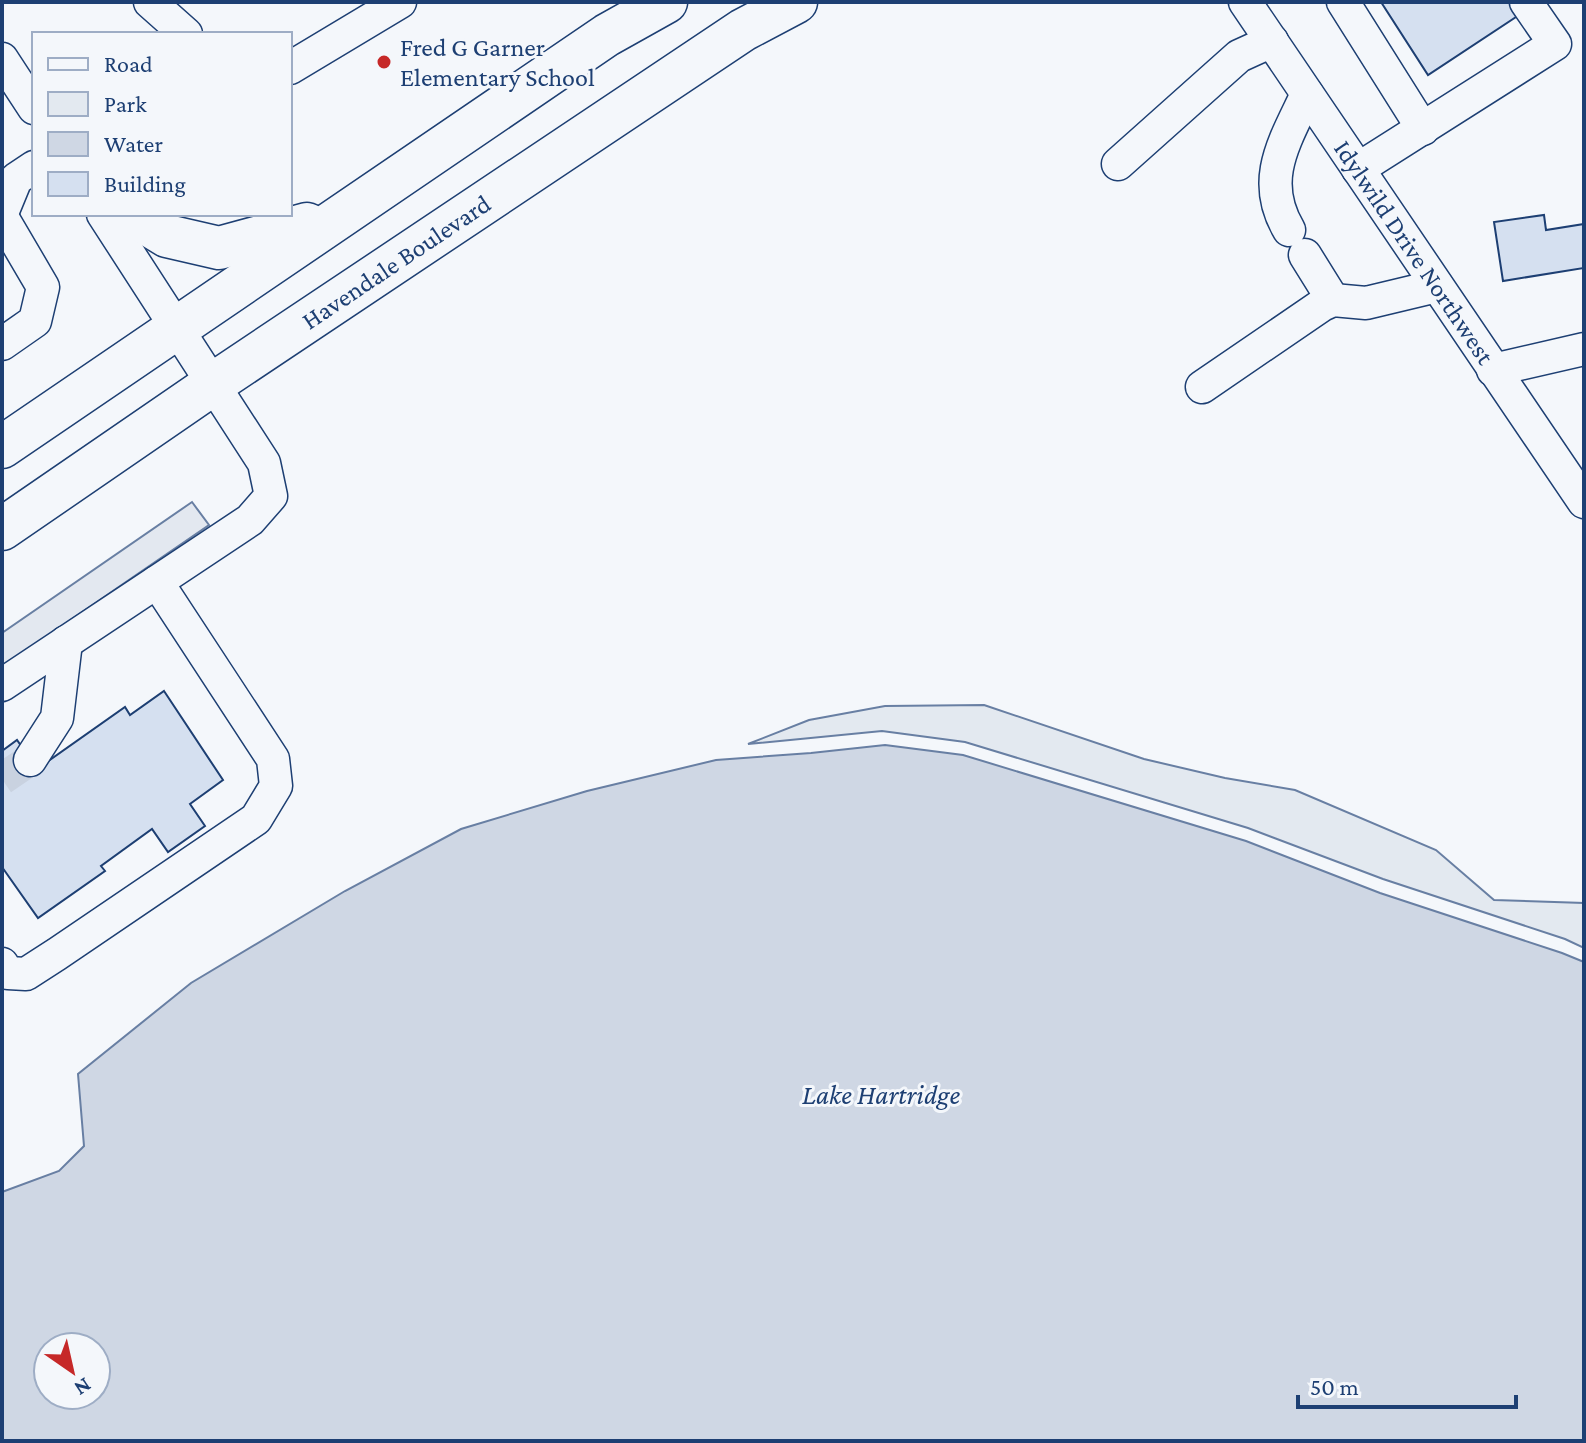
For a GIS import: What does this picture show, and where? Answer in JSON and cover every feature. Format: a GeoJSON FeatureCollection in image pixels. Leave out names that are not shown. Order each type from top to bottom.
{"type":"FeatureCollection","features":[{"type":"Feature","properties":{"kind":"main road"},"geometry":{"type":"LineString","coordinates":[[2,447],[607,35],[666,2]]}},
{"type":"Feature","properties":{"kind":"main road","name":"Havendale Boulevard"},"geometry":{"type":"LineString","coordinates":[[2,529],[213,384],[743,30],[796,2]]}},
{"type":"Feature","properties":{"kind":"main road"},"geometry":{"type":"LineString","coordinates":[[134,216],[167,236],[219,248],[350,210]]}},
{"type":"Feature","properties":{"kind":"street"},"geometry":{"type":"LineString","coordinates":[[150,2],[184,32]]}},
{"type":"Feature","properties":{"kind":"street"},"geometry":{"type":"LineString","coordinates":[[292,67],[400,2]]}},
{"type":"Feature","properties":{"kind":"street","name":"Idylwild Drive Northwest"},"geometry":{"type":"LineString","coordinates":[[1245,2],[1584,502]]}},
{"type":"Feature","properties":{"kind":"street"},"geometry":{"type":"LineString","coordinates":[[1343,2],[1423,129]]}},
{"type":"Feature","properties":{"kind":"street"},"geometry":{"type":"LineString","coordinates":[[1358,169],[1555,44],[1526,2]]}},
{"type":"Feature","properties":{"kind":"street"},"geometry":{"type":"LineString","coordinates":[[1118,164],[1239,56],[1272,41]]}},
{"type":"Feature","properties":{"kind":"street"},"geometry":{"type":"LineString","coordinates":[[2,59],[32,105]]}},
{"type":"Feature","properties":{"kind":"street"},"geometry":{"type":"LineString","coordinates":[[1307,94],[1277,163],[1273,188],[1281,217],[1333,300]]}},
{"type":"Feature","properties":{"kind":"street"},"geometry":{"type":"LineString","coordinates":[[2,344],[35,321],[43,287],[2,215],[16,179],[32,168]]}},
{"type":"Feature","properties":{"kind":"street"},"geometry":{"type":"LineString","coordinates":[[2,685],[250,520],[271,496],[264,463],[104,216]]}},
{"type":"Feature","properties":{"kind":"street"},"geometry":{"type":"LineString","coordinates":[[1202,387],[1333,300],[1366,303],[1437,286]]}},
{"type":"Feature","properties":{"kind":"street"},"geometry":{"type":"LineString","coordinates":[[1493,370],[1584,349]]}},
{"type":"Feature","properties":{"kind":"street"},"geometry":{"type":"LineString","coordinates":[[2,964],[8,973],[26,974],[57,954],[256,819],[276,786],[273,759],[157,582]]}},
{"type":"Feature","properties":{"kind":"street"},"geometry":{"type":"LineString","coordinates":[[30,760],[57,718],[66,642]]}},
{"type":"Feature","properties":{"kind":"green space"},"geometry":{"type":"Polygon","coordinates":[[[984,705],[1144,759],[1295,790],[1436,850],[1494,900],[1584,903],[1584,948],[1383,879],[1248,828],[965,742],[882,731],[748,744],[809,720],[885,706],[984,705]]]}},
{"type":"Feature","properties":{"kind":"shaded area"},"geometry":{"type":"Polygon","coordinates":[[[192,502],[209,525],[2,667],[2,633],[192,502]]]}},
{"type":"Feature","properties":{"kind":"water","name":"Lake Hartridge"},"geometry":{"type":"Polygon","coordinates":[[[885,745],[963,755],[1246,841],[1380,893],[1584,962],[1584,1441],[2,1441],[2,1192],[59,1171],[84,1146],[78,1074],[191,983],[345,891],[461,829],[587,791],[716,760],[885,745]]]}},
{"type":"Feature","properties":{"kind":"building"},"geometry":{"type":"Polygon","coordinates":[[[1381,2],[1510,2],[1519,15],[1428,75],[1381,2]]]}},
{"type":"Feature","properties":{"kind":"building"},"geometry":{"type":"Polygon","coordinates":[[[1544,215],[1546,230],[1584,224],[1584,268],[1503,281],[1494,222],[1544,215]]]}},
{"type":"Feature","properties":{"kind":"building"},"geometry":{"type":"Polygon","coordinates":[[[164,691],[223,780],[190,804],[205,826],[168,852],[152,829],[101,866],[105,871],[38,918],[2,867],[2,751],[17,740],[37,769],[125,707],[130,715],[164,691]]]}},
{"type":"Feature","properties":{"kind":"tunnel"},"geometry":{"type":"LineString","coordinates":[[2,779],[30,760]]}},
{"type":"Feature","properties":{"kind":"place","name":"Fred G Garner Elementary School"},"geometry":{"type":"Point","coordinates":[384,62]}}]}
